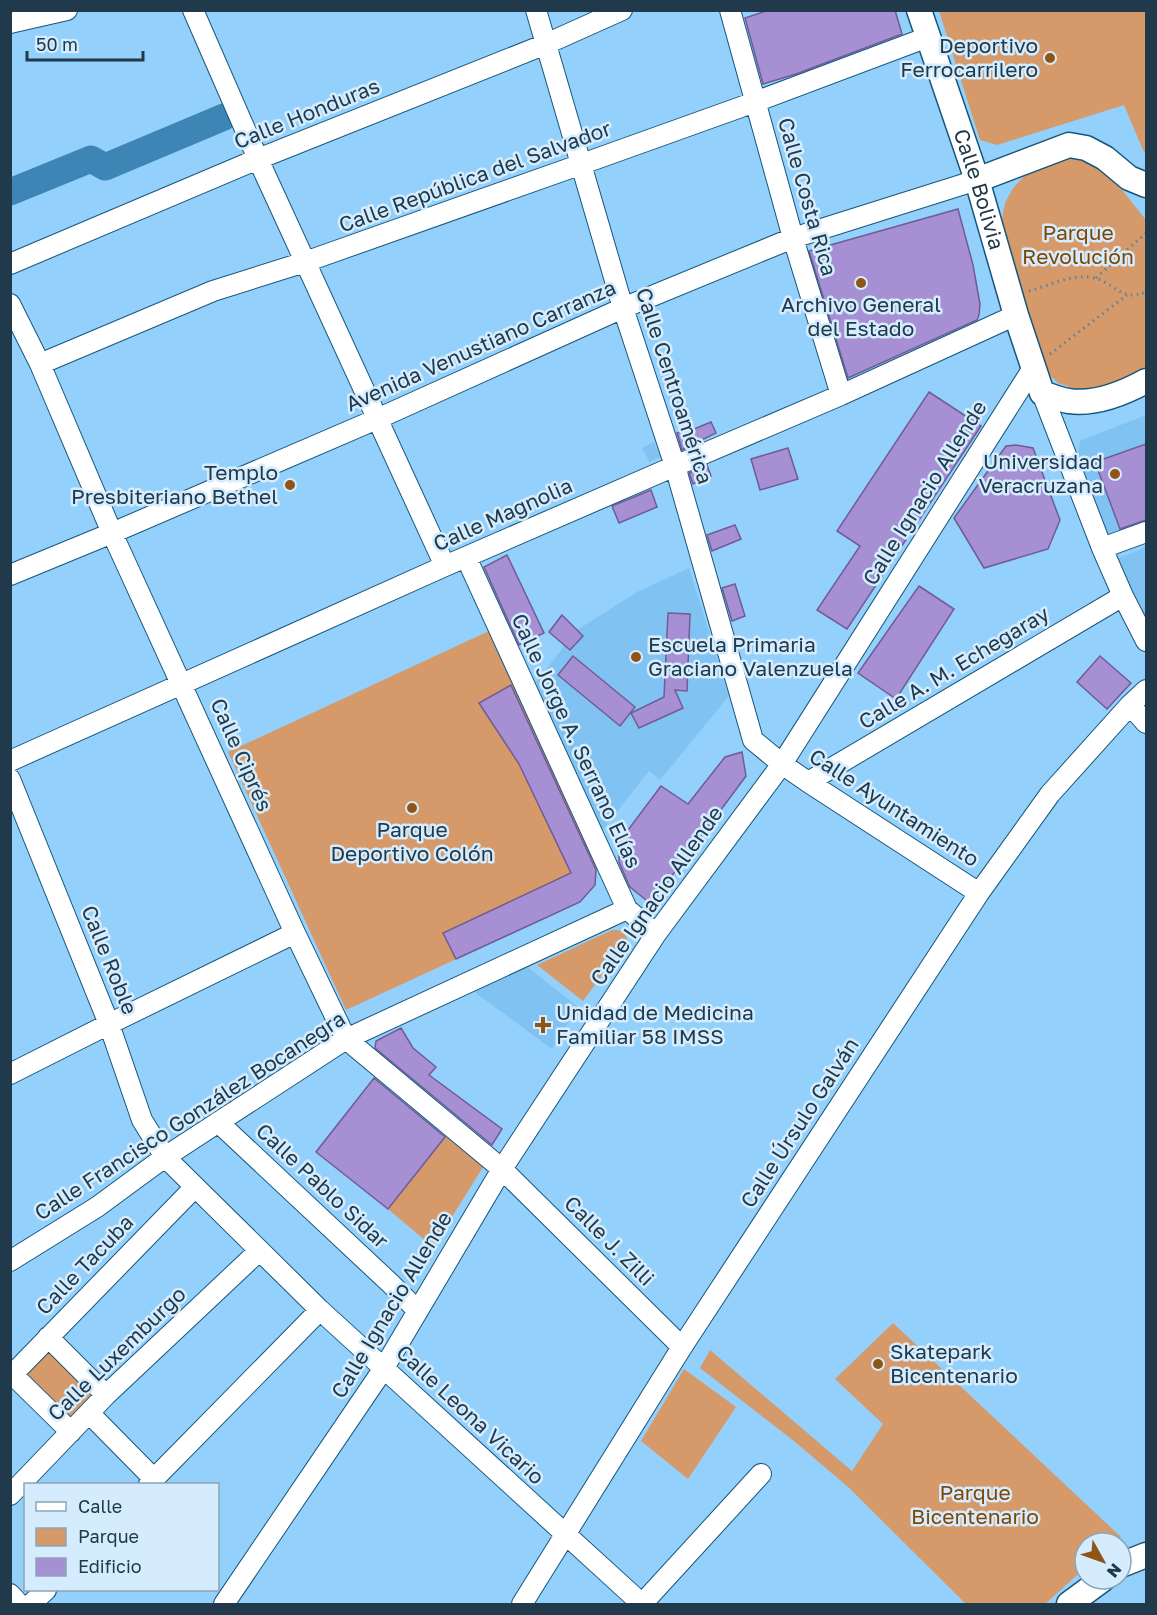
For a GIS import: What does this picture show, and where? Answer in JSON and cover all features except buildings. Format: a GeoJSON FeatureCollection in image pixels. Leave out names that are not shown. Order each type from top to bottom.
{"type":"FeatureCollection","features":[{"type":"Feature","properties":{"kind":"main road","name":"Calle Bolivia"},"geometry":{"type":"LineString","coordinates":[[919,10],[966,145],[1016,315],[1042,393]]}},
{"type":"Feature","properties":{"kind":"main road"},"geometry":{"type":"LineString","coordinates":[[966,145],[986,161],[1014,166]]}},
{"type":"Feature","properties":{"kind":"main road"},"geometry":{"type":"LineString","coordinates":[[977,180],[1069,145],[1086,148],[1105,158],[1138,182],[1146,204]]}},
{"type":"Feature","properties":{"kind":"main road"},"geometry":{"type":"LineString","coordinates":[[986,209],[995,187],[1014,166]]}},
{"type":"Feature","properties":{"kind":"main road"},"geometry":{"type":"LineString","coordinates":[[1042,393],[1069,402],[1096,401],[1132,389],[1146,381]]}},
{"type":"Feature","properties":{"kind":"main road"},"geometry":{"type":"LineString","coordinates":[[1069,1605],[1087,1591]]}},
{"type":"Feature","properties":{"kind":"street"},"geometry":{"type":"LineString","coordinates":[[10,23],[67,10]]}},
{"type":"Feature","properties":{"kind":"street"},"geometry":{"type":"LineString","coordinates":[[193,10],[258,159],[445,566]]}},
{"type":"Feature","properties":{"kind":"street","name":"Calle Centroamérica"},"geometry":{"type":"LineString","coordinates":[[536,10],[624,308],[675,466],[753,740],[782,764]]}},
{"type":"Feature","properties":{"kind":"street","name":"Calle Honduras"},"geometry":{"type":"LineString","coordinates":[[10,264],[258,159],[546,44],[622,10]]}},
{"type":"Feature","properties":{"kind":"street","name":"Calle Costa Rica"},"geometry":{"type":"LineString","coordinates":[[730,10],[793,238],[841,395]]}},
{"type":"Feature","properties":{"kind":"street","name":"Calle República del Salvador"},"geometry":{"type":"LineString","coordinates":[[39,364],[213,291],[305,262],[582,164],[928,37]]}},
{"type":"Feature","properties":{"kind":"street","name":"Avenida Venustiano Carranza"},"geometry":{"type":"LineString","coordinates":[[10,576],[377,419],[624,308],[793,238],[977,180]]}},
{"type":"Feature","properties":{"kind":"street","name":"Calle Ciprés"},"geometry":{"type":"LineString","coordinates":[[10,304],[39,364],[112,533],[346,1039],[502,1169]]}},
{"type":"Feature","properties":{"kind":"street","name":"Calle Magnolia"},"geometry":{"type":"LineString","coordinates":[[10,761],[445,566],[841,395],[1016,315]]}},
{"type":"Feature","properties":{"kind":"street","name":"Calle Ignacio Allende"},"geometry":{"type":"LineString","coordinates":[[224,1605],[384,1368],[502,1169],[656,934],[782,764],[1033,368]]}},
{"type":"Feature","properties":{"kind":"street"},"geometry":{"type":"LineString","coordinates":[[1042,393],[1102,548],[1146,641]]}},
{"type":"Feature","properties":{"kind":"street"},"geometry":{"type":"LineString","coordinates":[[1102,548],[1146,532]]}},
{"type":"Feature","properties":{"kind":"street","name":"Calle Jorge A. Serrano Elías"},"geometry":{"type":"LineString","coordinates":[[466,557],[627,909],[656,934]]}},
{"type":"Feature","properties":{"kind":"street","name":"Calle A. M. Echegaray"},"geometry":{"type":"LineString","coordinates":[[808,782],[1123,596]]}},
{"type":"Feature","properties":{"kind":"street","name":"Calle Úrsulo Galván"},"geometry":{"type":"LineString","coordinates":[[522,1605],[682,1347],[980,893],[1050,794],[1146,690]]}},
{"type":"Feature","properties":{"kind":"street"},"geometry":{"type":"LineString","coordinates":[[1130,705],[1146,723]]}},
{"type":"Feature","properties":{"kind":"street","name":"Calle Ayuntamiento"},"geometry":{"type":"LineString","coordinates":[[782,764],[980,893]]}},
{"type":"Feature","properties":{"kind":"street","name":"Calle Roble"},"geometry":{"type":"LineString","coordinates":[[10,779],[109,1024],[142,1120],[165,1157]]}},
{"type":"Feature","properties":{"kind":"street","name":"Calle Francisco González Bocanegra"},"geometry":{"type":"LineString","coordinates":[[10,1261],[97,1207],[165,1157],[346,1039],[627,909]]}},
{"type":"Feature","properties":{"kind":"street"},"geometry":{"type":"LineString","coordinates":[[10,1074],[295,933]]}},
{"type":"Feature","properties":{"kind":"street","name":"Calle Pablo Sidar"},"geometry":{"type":"LineString","coordinates":[[218,1122],[418,1311]]}},
{"type":"Feature","properties":{"kind":"street","name":"Calle Leona Vicario"},"geometry":{"type":"LineString","coordinates":[[165,1157],[320,1310],[642,1604]]}},
{"type":"Feature","properties":{"kind":"street","name":"Calle J. Zilli"},"geometry":{"type":"LineString","coordinates":[[502,1169],[682,1347]]}},
{"type":"Feature","properties":{"kind":"street","name":"Calle Tacuba"},"geometry":{"type":"LineString","coordinates":[[12,1376],[195,1187]]}},
{"type":"Feature","properties":{"kind":"street","name":"Calle Luxemburgo"},"geometry":{"type":"LineString","coordinates":[[10,1495],[106,1395],[259,1251]]}},
{"type":"Feature","properties":{"kind":"street"},"geometry":{"type":"LineString","coordinates":[[89,1413],[152,1482],[320,1310]]}},
{"type":"Feature","properties":{"kind":"street"},"geometry":{"type":"LineString","coordinates":[[48,1337],[106,1395]]}},
{"type":"Feature","properties":{"kind":"street"},"geometry":{"type":"LineString","coordinates":[[12,1376],[71,1432]]}},
{"type":"Feature","properties":{"kind":"street"},"geometry":{"type":"LineString","coordinates":[[642,1604],[761,1474]]}},
{"type":"Feature","properties":{"kind":"street"},"geometry":{"type":"LineString","coordinates":[[31,1605],[45,1591]]}},
{"type":"Feature","properties":{"kind":"street"},"geometry":{"type":"LineString","coordinates":[[10,1594],[20,1605]]}},
{"type":"Feature","properties":{"kind":"path"},"geometry":{"type":"LineString","coordinates":[[1096,279],[1146,233]]}},
{"type":"Feature","properties":{"kind":"path"},"geometry":{"type":"LineString","coordinates":[[1039,288],[1066,279],[1087,277],[1096,279],[1127,295],[1135,296],[1146,292]]}},
{"type":"Feature","properties":{"kind":"path"},"geometry":{"type":"LineString","coordinates":[[1033,368],[1127,295]]}},
{"type":"Feature","properties":{"kind":"shaded area","name":"Universidad Veracruzana"},"geometry":{"type":"Polygon","coordinates":[[[1146,415],[1146,544],[1113,557],[1078,455],[1080,441],[1146,415]]]}},
{"type":"Feature","properties":{"kind":"shaded area"},"geometry":{"type":"Polygon","coordinates":[[[654,442],[661,457],[649,462],[642,448],[654,442]]]}},
{"type":"Feature","properties":{"kind":"shaded area"},"geometry":{"type":"Polygon","coordinates":[[[1146,547],[1146,624],[1114,560],[1146,547]]]}},
{"type":"Feature","properties":{"kind":"shaded area","name":"Escuela Primaria Graciano Valenzuela"},"geometry":{"type":"Polygon","coordinates":[[[689,568],[729,696],[660,780],[649,771],[600,833],[533,686],[565,645],[549,632],[562,615],[577,630],[637,592],[689,568]]]}},
{"type":"Feature","properties":{"kind":"shaded area","name":"Unidad de Medicina Familiar 58 IMSS"},"geometry":{"type":"Polygon","coordinates":[[[525,965],[578,1007],[552,1049],[469,988],[525,965]]]}},
{"type":"Feature","properties":{"kind":"green space","name":"Deportivo Ferrocarrilero"},"geometry":{"type":"Polygon","coordinates":[[[939,11],[1146,11],[1146,153],[1124,105],[997,145],[980,140],[939,11]]]}},
{"type":"Feature","properties":{"kind":"green space","name":"Parque Revolución"},"geometry":{"type":"Polygon","coordinates":[[[1070,156],[1085,160],[1103,170],[1146,220],[1146,372],[1105,389],[1079,390],[1058,383],[1043,368],[1001,223],[1005,203],[1013,188],[1025,175],[1050,160],[1070,156]]]}},
{"type":"Feature","properties":{"kind":"green space","name":"Parque Deportivo Colón"},"geometry":{"type":"Polygon","coordinates":[[[489,631],[597,865],[595,885],[580,902],[346,1010],[228,752],[489,631]]]}},
{"type":"Feature","properties":{"kind":"green space"},"geometry":{"type":"Polygon","coordinates":[[[612,930],[624,933],[627,938],[625,944],[583,1001],[537,965],[612,930]]]}},
{"type":"Feature","properties":{"kind":"green space"},"geometry":{"type":"Polygon","coordinates":[[[448,1134],[485,1164],[433,1247],[388,1209],[448,1134]]]}},
{"type":"Feature","properties":{"kind":"green space","name":"Parque Bicentenario"},"geometry":{"type":"Polygon","coordinates":[[[893,1323],[1115,1531],[1073,1531],[1073,1579],[1045,1604],[966,1604],[847,1486],[794,1441],[700,1368],[710,1350],[852,1471],[883,1424],[835,1379],[893,1323]]]}},
{"type":"Feature","properties":{"kind":"green space"},"geometry":{"type":"Polygon","coordinates":[[[48,1340],[103,1395],[71,1429],[15,1374],[48,1340]]]}},
{"type":"Feature","properties":{"kind":"green space"},"geometry":{"type":"Polygon","coordinates":[[[684,1369],[736,1407],[688,1479],[641,1441],[684,1369]]]}},
{"type":"Feature","properties":{"kind":"waterway"},"geometry":{"type":"LineString","coordinates":[[10,192],[91,159],[105,167],[224,117]]}},
{"type":"Feature","properties":{"kind":"place","name":"Deportivo Ferrocarrilero"},"geometry":{"type":"Point","coordinates":[1050,58]}},
{"type":"Feature","properties":{"kind":"place","name":"Archivo General del Estado"},"geometry":{"type":"Point","coordinates":[861,283]}},
{"type":"Feature","properties":{"kind":"place","name":"Universidad Veracruzana"},"geometry":{"type":"Point","coordinates":[1115,474]}},
{"type":"Feature","properties":{"kind":"place","name":"Templo Presbiteriano Bethel"},"geometry":{"type":"Point","coordinates":[290,485]}},
{"type":"Feature","properties":{"kind":"place","name":"Escuela Primaria Graciano Valenzuela"},"geometry":{"type":"Point","coordinates":[636,657]}},
{"type":"Feature","properties":{"kind":"place","name":"Parque Deportivo Colón"},"geometry":{"type":"Point","coordinates":[412,808]}},
{"type":"Feature","properties":{"kind":"place","name":"Unidad de Medicina Familiar 58 IMSS"},"geometry":{"type":"Point","coordinates":[543,1025]}},
{"type":"Feature","properties":{"kind":"place","name":"Skatepark Bicentenario"},"geometry":{"type":"Point","coordinates":[878,1364]}}]}
